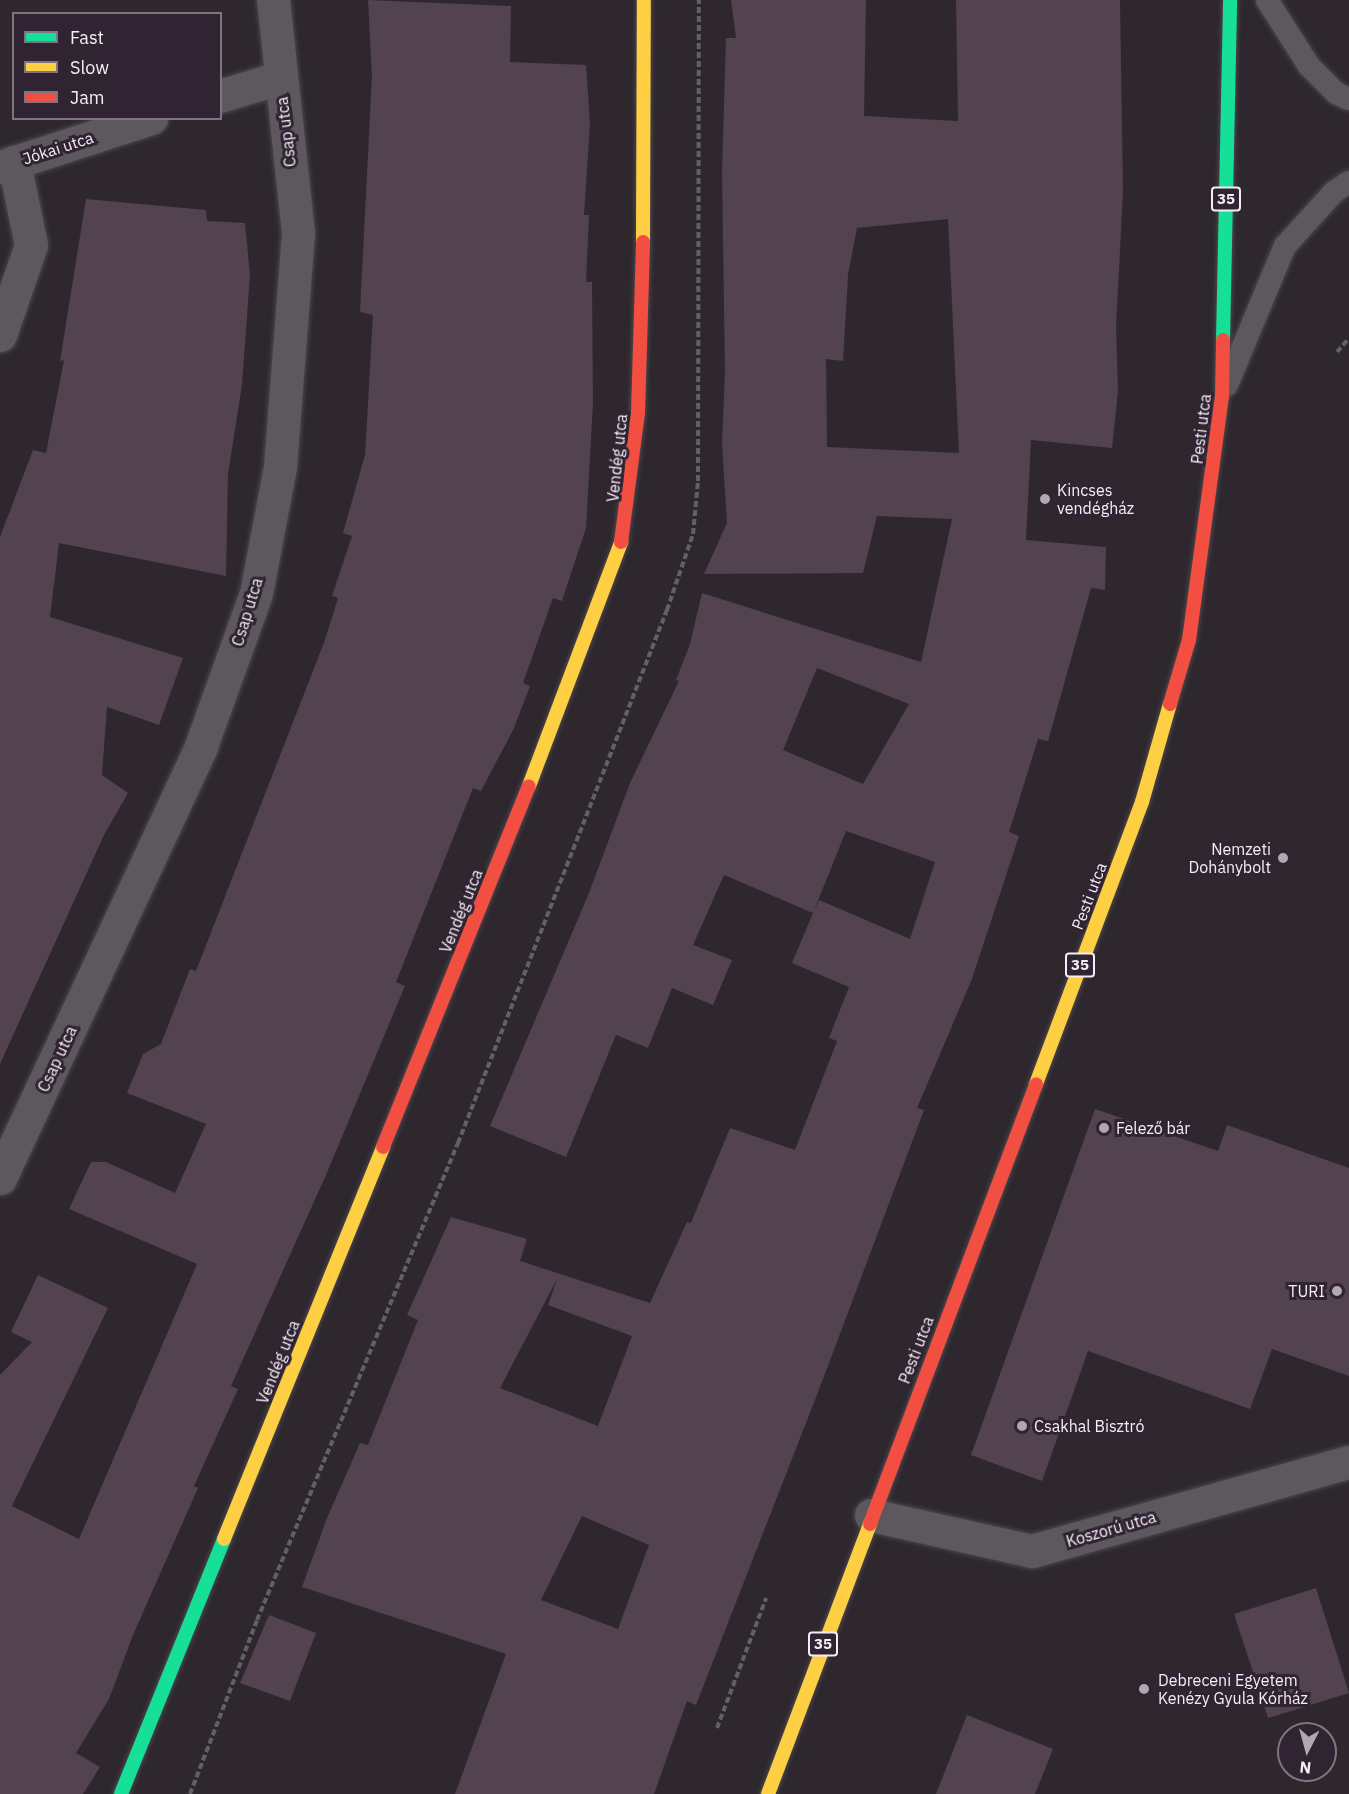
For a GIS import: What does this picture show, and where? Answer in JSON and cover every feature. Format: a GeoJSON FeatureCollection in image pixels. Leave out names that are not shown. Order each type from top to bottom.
{"type":"FeatureCollection","features":[{"type":"Feature","properties":{"kind":"street","name":"Csap utca"},"geometry":{"type":"LineString","coordinates":[[0,1178],[201,746],[256,593],[280,467],[298,232],[279,78],[273,0]]}},
{"type":"Feature","properties":{"kind":"street","name":"Vendég utca"},"geometry":{"type":"LineString","coordinates":[[121,1794],[572,680],[626,531],[638,413],[642,326],[644,0]]}},
{"type":"Feature","properties":{"kind":"street","name":"Pesti utca"},"geometry":{"type":"LineString","coordinates":[[768,1794],[871,1515],[1142,802],[1189,640],[1222,397],[1230,0]]}},
{"type":"Feature","properties":{"kind":"street"},"geometry":{"type":"LineString","coordinates":[[222,95],[279,78]]}},
{"type":"Feature","properties":{"kind":"street","name":"Jókai utca"},"geometry":{"type":"LineString","coordinates":[[7,164],[145,120]]}},
{"type":"Feature","properties":{"kind":"street"},"geometry":{"type":"LineString","coordinates":[[0,335],[31,245],[7,164]]}},
{"type":"Feature","properties":{"kind":"street","name":"Koszorú utca"},"geometry":{"type":"LineString","coordinates":[[871,1515],[1032,1551],[1349,1462]]}},
{"type":"Feature","properties":{"kind":"lane"},"geometry":{"type":"LineString","coordinates":[[1267,0],[1310,66],[1336,93],[1349,99]]}},
{"type":"Feature","properties":{"kind":"lane"},"geometry":{"type":"LineString","coordinates":[[1222,397],[1284,246],[1334,192],[1349,182]]}},
{"type":"Feature","properties":{"kind":"path"},"geometry":{"type":"LineString","coordinates":[[1337,352],[1349,338]]}},
{"type":"Feature","properties":{"kind":"path"},"geometry":{"type":"LineString","coordinates":[[717,1728],[766,1598]]}},
{"type":"Feature","properties":{"kind":"building"},"geometry":{"type":"Polygon","coordinates":[[[368,0],[511,6],[510,62],[586,65],[590,123],[584,215],[589,215],[586,282],[592,282],[593,404],[586,528],[562,601],[553,598],[523,683],[530,686],[514,728],[481,791],[473,788],[396,982],[405,986],[326,1175],[231,1386],[238,1389],[194,1486],[198,1488],[133,1635],[109,1699],[76,1753],[100,1767],[83,1794],[0,1794],[0,1375],[32,1342],[11,1332],[38,1275],[108,1308],[12,1506],[79,1539],[197,1264],[69,1209],[91,1162],[106,1162],[175,1193],[206,1124],[127,1093],[143,1054],[161,1044],[190,969],[196,971],[325,640],[338,598],[332,596],[352,536],[343,533],[365,455],[373,315],[360,312],[372,76],[368,0]]]}},
{"type":"Feature","properties":{"kind":"building"},"geometry":{"type":"Polygon","coordinates":[[[731,0],[866,0],[864,116],[958,121],[956,0],[1120,0],[1123,192],[1116,327],[1118,391],[1112,448],[1031,440],[1026,540],[1106,547],[1105,590],[1091,588],[1048,741],[1038,739],[1009,832],[1019,836],[972,979],[917,1108],[924,1110],[820,1387],[696,1705],[687,1701],[654,1794],[455,1794],[506,1654],[302,1587],[327,1518],[360,1443],[368,1445],[418,1320],[407,1315],[451,1217],[527,1239],[520,1261],[650,1303],[687,1222],[691,1223],[730,1128],[795,1150],[837,1041],[829,1038],[849,987],[792,963],[813,913],[724,875],[693,945],[732,960],[713,1005],[672,988],[648,1048],[616,1035],[566,1157],[490,1126],[589,893],[630,783],[679,681],[676,680],[690,644],[702,593],[921,662],[952,519],[877,516],[863,573],[704,574],[727,523],[722,444],[725,371],[722,172],[726,38],[736,38],[731,0]],[[948,219],[857,228],[848,275],[843,361],[826,359],[827,447],[959,453],[948,219]],[[817,668],[783,750],[863,784],[909,704],[817,668]],[[846,831],[813,913],[819,900],[910,939],[935,862],[846,831]],[[557,1279],[500,1388],[598,1426],[632,1336],[548,1305],[557,1279]],[[582,1516],[541,1600],[618,1629],[649,1545],[582,1516]]]}},
{"type":"Feature","properties":{"kind":"building"},"geometry":{"type":"Polygon","coordinates":[[[86,199],[206,210],[207,221],[245,223],[250,275],[242,385],[228,474],[226,576],[59,543],[50,617],[183,658],[159,725],[107,707],[102,775],[128,793],[104,835],[0,1064],[0,537],[33,450],[46,453],[64,360],[60,361],[86,199]]]}},
{"type":"Feature","properties":{"kind":"building"},"geometry":{"type":"Polygon","coordinates":[[[1095,1109],[1218,1151],[1227,1125],[1349,1168],[1349,1376],[1272,1349],[1250,1409],[1088,1351],[1042,1481],[971,1455],[1095,1109]]]}},
{"type":"Feature","properties":{"kind":"building"},"geometry":{"type":"Polygon","coordinates":[[[1316,1588],[1349,1693],[1268,1718],[1234,1614],[1316,1588]]]}},
{"type":"Feature","properties":{"kind":"building"},"geometry":{"type":"Polygon","coordinates":[[[269,1615],[316,1633],[290,1701],[240,1683],[269,1615]]]}},
{"type":"Feature","properties":{"kind":"building"},"geometry":{"type":"Polygon","coordinates":[[[967,1715],[1053,1749],[1035,1794],[936,1794],[967,1715]]]}},
{"type":"Feature","properties":{"kind":"traffic: fast"},"geometry":{"type":"LineString","coordinates":[[1223,340],[1230,0]]}},
{"type":"Feature","properties":{"kind":"traffic: fast"},"geometry":{"type":"LineString","coordinates":[[121,1794],[224,1539]]}},
{"type":"Feature","properties":{"kind":"traffic: slow"},"geometry":{"type":"LineString","coordinates":[[643,242],[644,0]]}},
{"type":"Feature","properties":{"kind":"traffic: slow"},"geometry":{"type":"LineString","coordinates":[[529,786],[621,542]]}},
{"type":"Feature","properties":{"kind":"traffic: slow"},"geometry":{"type":"LineString","coordinates":[[1036,1084],[1142,802],[1170,704]]}},
{"type":"Feature","properties":{"kind":"traffic: slow"},"geometry":{"type":"LineString","coordinates":[[224,1539],[383,1147]]}},
{"type":"Feature","properties":{"kind":"traffic: slow"},"geometry":{"type":"LineString","coordinates":[[768,1794],[870,1524]]}},
{"type":"Feature","properties":{"kind":"traffic: jam"},"geometry":{"type":"LineString","coordinates":[[621,542],[638,413],[643,242]]}},
{"type":"Feature","properties":{"kind":"traffic: jam"},"geometry":{"type":"LineString","coordinates":[[1170,704],[1189,640],[1222,397],[1223,340]]}},
{"type":"Feature","properties":{"kind":"traffic: jam"},"geometry":{"type":"LineString","coordinates":[[383,1147],[529,786]]}},
{"type":"Feature","properties":{"kind":"traffic: jam"},"geometry":{"type":"LineString","coordinates":[[870,1524],[1036,1084]]}},
{"type":"Feature","properties":{"kind":"place","name":"Kincses vendégház"},"geometry":{"type":"Point","coordinates":[1045,499]}},
{"type":"Feature","properties":{"kind":"place","name":"Nemzeti Dohánybolt"},"geometry":{"type":"Point","coordinates":[1283,858]}},
{"type":"Feature","properties":{"kind":"place","name":"Felező bár"},"geometry":{"type":"Point","coordinates":[1104,1128]}},
{"type":"Feature","properties":{"kind":"place","name":"TURI"},"geometry":{"type":"Point","coordinates":[1337,1291]}},
{"type":"Feature","properties":{"kind":"place","name":"Csakhal Bisztró"},"geometry":{"type":"Point","coordinates":[1022,1426]}},
{"type":"Feature","properties":{"kind":"place","name":"Debreceni Egyetem Kenézy Gyula Kórház"},"geometry":{"type":"Point","coordinates":[1144,1689]}}]}
